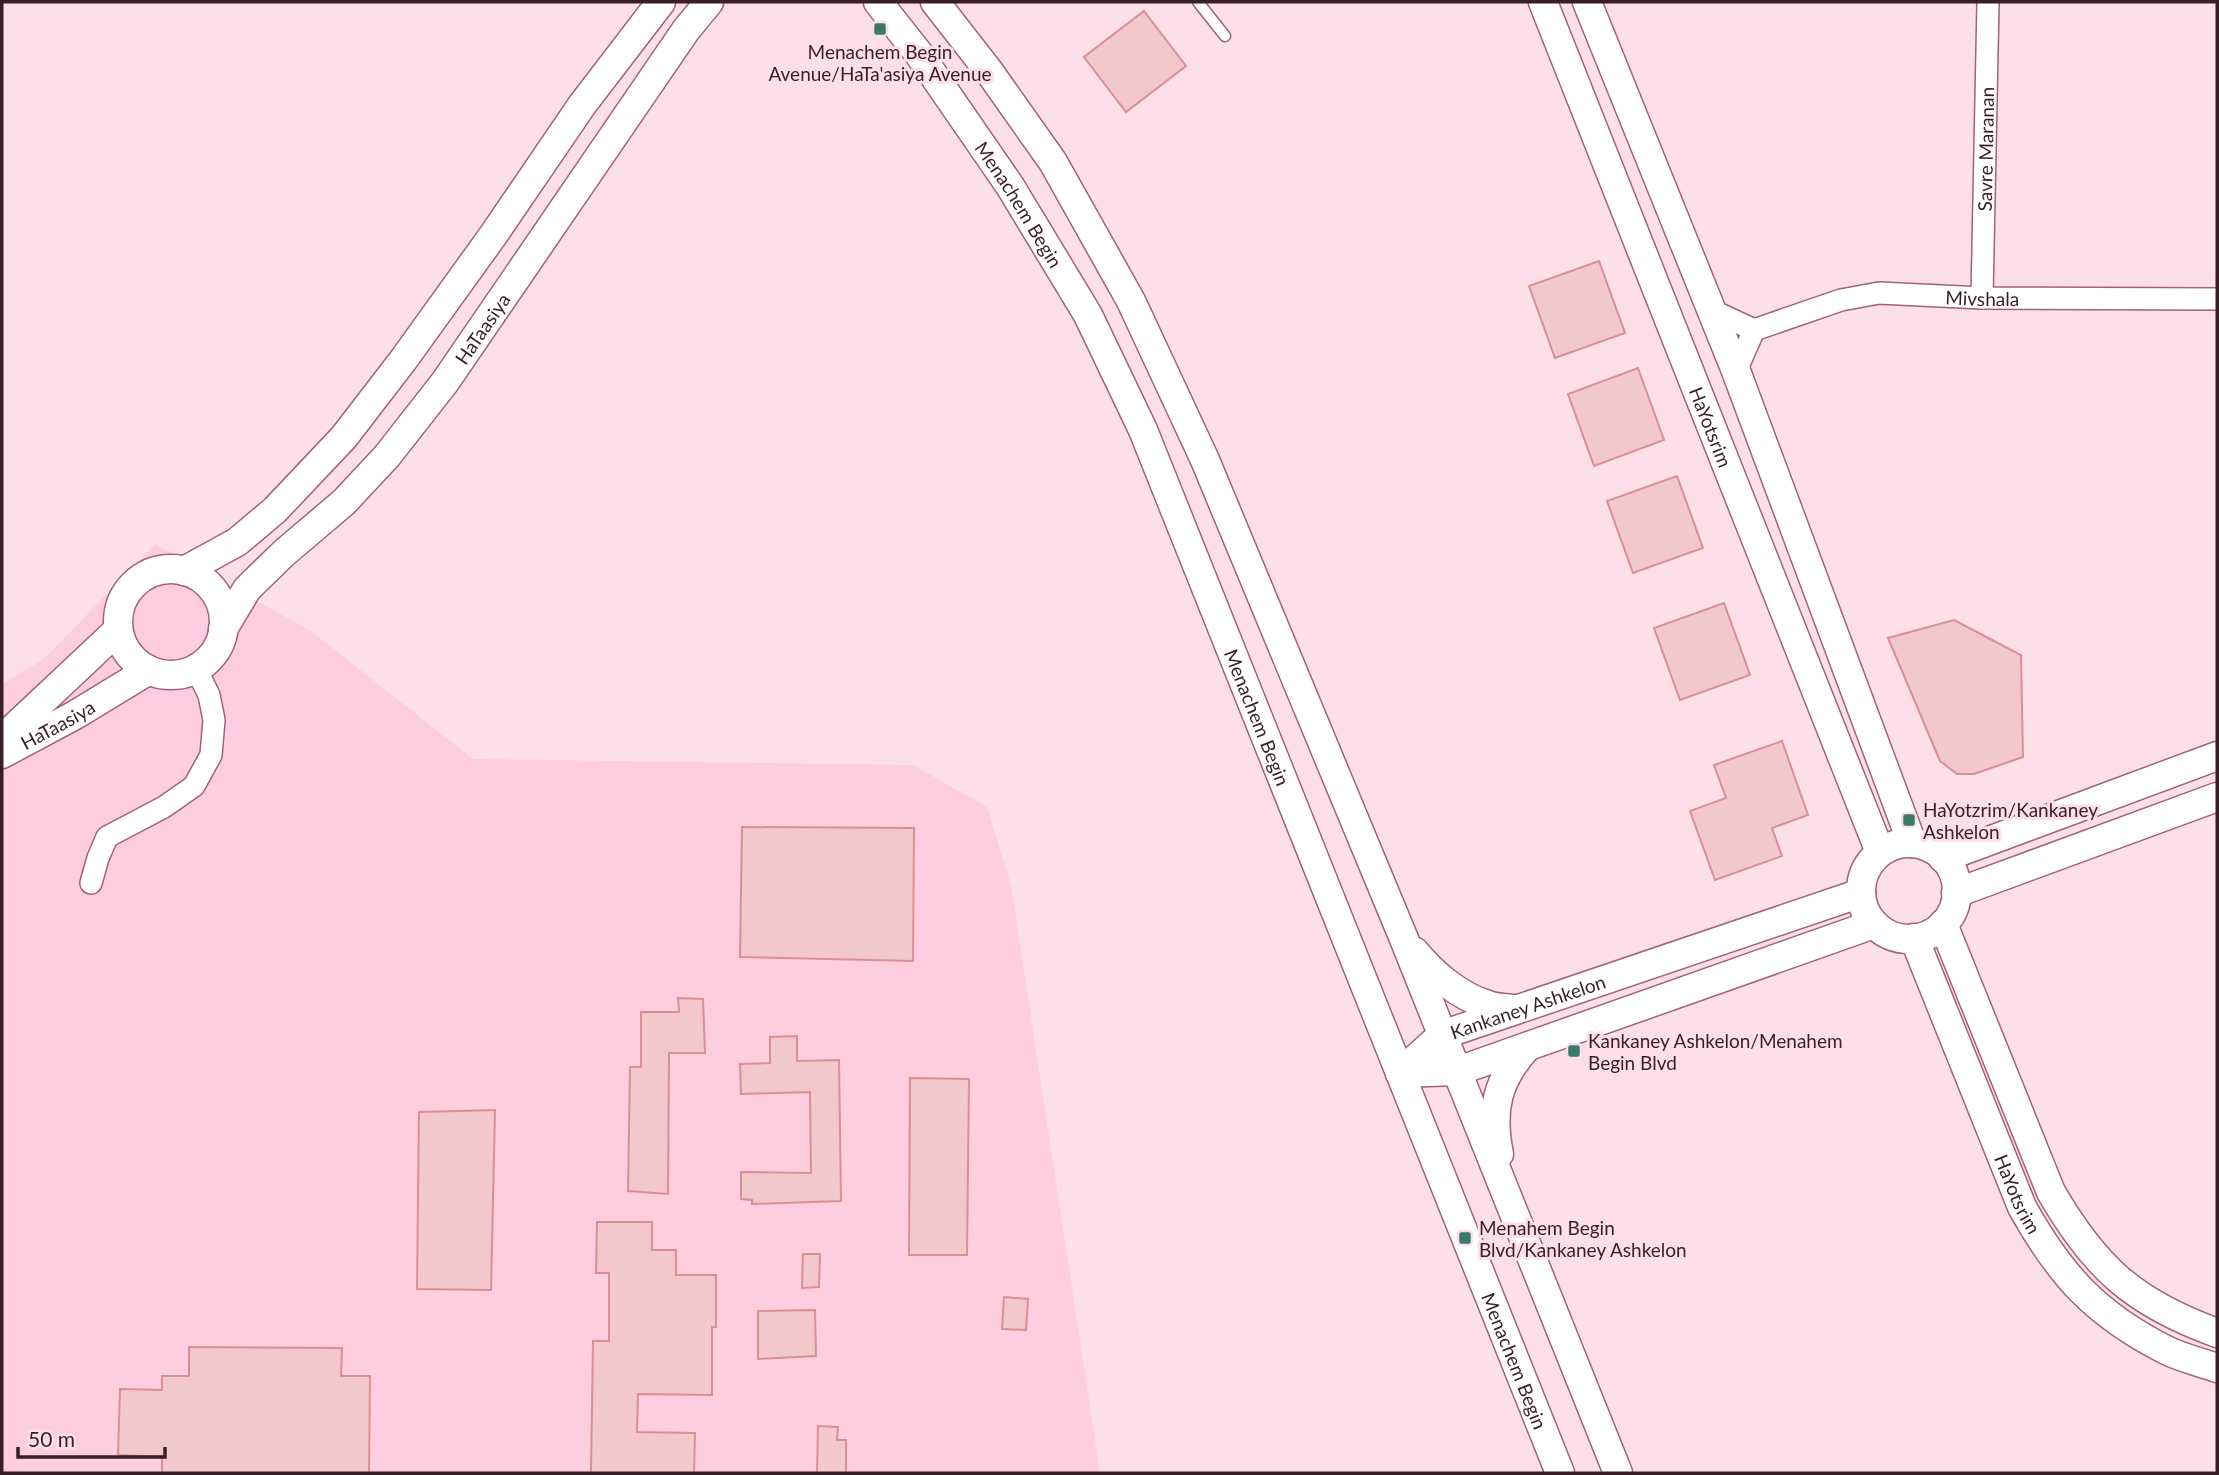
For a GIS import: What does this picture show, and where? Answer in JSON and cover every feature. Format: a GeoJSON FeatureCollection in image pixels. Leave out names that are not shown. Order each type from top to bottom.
{"type":"FeatureCollection","features":[{"type":"Feature","properties":{"kind":"street"},"geometry":{"type":"LineString","coordinates":[[184,570],[237,542],[275,510],[344,437],[487,244],[582,105],[661,2]]}},
{"type":"Feature","properties":{"kind":"street","name":"HaTaasiya"},"geometry":{"type":"LineString","coordinates":[[223,629],[247,589],[344,502],[387,456],[445,382],[686,30],[709,2]]}},
{"type":"Feature","properties":{"kind":"street"},"geometry":{"type":"LineString","coordinates":[[935,2],[988,70],[1053,162],[1131,302],[1205,460],[1458,1071],[1618,1473]]}},
{"type":"Feature","properties":{"kind":"street","name":"HaYotsrim"},"geometry":{"type":"LineString","coordinates":[[1543,2],[1880,852]]}},
{"type":"Feature","properties":{"kind":"street"},"geometry":{"type":"LineString","coordinates":[[1587,2],[1736,371],[1912,843]]}},
{"type":"Feature","properties":{"kind":"street","name":"Savre Maranan"},"geometry":{"type":"LineString","coordinates":[[1982,298],[1988,2]]}},
{"type":"Feature","properties":{"kind":"street","name":"Menachem Begin"},"geometry":{"type":"LineString","coordinates":[[881,8],[926,64],[1010,186],[1088,315],[1121,384],[1148,443],[1560,1473]]}},
{"type":"Feature","properties":{"kind":"street","name":"Mivshala"},"geometry":{"type":"LineString","coordinates":[[1754,330],[1859,295],[1879,293],[1982,298],[2217,299]]}},
{"type":"Feature","properties":{"kind":"street"},"geometry":{"type":"LineString","coordinates":[[1712,310],[1754,330],[1736,371]]}},
{"type":"Feature","properties":{"kind":"street"},"geometry":{"type":"LineString","coordinates":[[161,570],[184,570],[211,587],[224,615],[223,629],[214,653],[196,669],[164,675],[149,670],[134,660],[124,646],[118,630],[119,612],[125,596],[135,582],[149,573],[161,570]]}},
{"type":"Feature","properties":{"kind":"street","name":"HaTaasiya"},"geometry":{"type":"LineString","coordinates":[[2,739],[118,630]]}},
{"type":"Feature","properties":{"kind":"street"},"geometry":{"type":"LineString","coordinates":[[91,883],[107,837],[164,807],[194,786],[211,755],[214,720],[209,695],[196,669]]}},
{"type":"Feature","properties":{"kind":"street","name":"HaTaasiya"},"geometry":{"type":"LineString","coordinates":[[2,754],[75,715],[149,670]]}},
{"type":"Feature","properties":{"kind":"street"},"geometry":{"type":"LineString","coordinates":[[1943,858],[2217,756]]}},
{"type":"Feature","properties":{"kind":"street"},"geometry":{"type":"LineString","coordinates":[[1956,893],[2217,797]]}},
{"type":"Feature","properties":{"kind":"street"},"geometry":{"type":"LineString","coordinates":[[1912,843],[1924,845],[1943,858],[1954,874],[1956,893],[1955,904],[1943,924],[1929,934],[1914,938],[1888,934],[1874,924],[1867,915],[1861,893],[1863,877],[1869,863],[1880,852],[1895,845],[1912,843]]}},
{"type":"Feature","properties":{"kind":"street","name":"Kankaney Ashkelon"},"geometry":{"type":"LineString","coordinates":[[1400,1073],[1443,1035],[1861,893]]}},
{"type":"Feature","properties":{"kind":"street","name":"Kankaney Ashkelon"},"geometry":{"type":"LineString","coordinates":[[1400,1073],[1458,1071],[1874,924]]}},
{"type":"Feature","properties":{"kind":"street","name":"HaYotsrim"},"geometry":{"type":"LineString","coordinates":[[1943,924],[2051,1192],[2071,1226],[2100,1263],[2138,1295],[2182,1320],[2217,1333]]}},
{"type":"Feature","properties":{"kind":"street","name":"HaYotsrim"},"geometry":{"type":"LineString","coordinates":[[1914,938],[2022,1207],[2043,1245],[2076,1286],[2119,1323],[2168,1351],[2217,1368]]}},
{"type":"Feature","properties":{"kind":"street"},"geometry":{"type":"LineString","coordinates":[[1404,939],[1428,968],[1458,990],[1488,1005],[1516,1009]]}},
{"type":"Feature","properties":{"kind":"street"},"geometry":{"type":"LineString","coordinates":[[1507,1195],[1498,1149],[1496,1117],[1499,1088],[1510,1066],[1527,1047]]}},
{"type":"Feature","properties":{"kind":"lane"},"geometry":{"type":"LineString","coordinates":[[1198,2],[1225,36]]}},
{"type":"Feature","properties":{"kind":"shaded area"},"geometry":{"type":"Polygon","coordinates":[[[155,544],[311,631],[473,759],[913,765],[987,807],[1011,885],[1100,1473],[2,1473],[2,684],[44,659],[155,544]]]}},
{"type":"Feature","properties":{"kind":"building"},"geometry":{"type":"Polygon","coordinates":[[[1144,11],[1186,66],[1126,112],[1084,57],[1144,11]]]}},
{"type":"Feature","properties":{"kind":"building"},"geometry":{"type":"Polygon","coordinates":[[[1599,261],[1625,333],[1555,358],[1529,286],[1599,261]]]}},
{"type":"Feature","properties":{"kind":"building"},"geometry":{"type":"Polygon","coordinates":[[[1638,368],[1664,440],[1594,466],[1568,394],[1638,368]]]}},
{"type":"Feature","properties":{"kind":"building"},"geometry":{"type":"Polygon","coordinates":[[[1677,476],[1703,548],[1633,573],[1607,501],[1677,476]]]}},
{"type":"Feature","properties":{"kind":"building"},"geometry":{"type":"Polygon","coordinates":[[[1724,603],[1750,675],[1680,700],[1654,628],[1724,603]]]}},
{"type":"Feature","properties":{"kind":"building"},"geometry":{"type":"Polygon","coordinates":[[[1954,620],[2021,655],[2023,757],[1974,774],[1957,774],[1940,761],[1888,638],[1954,620]]]}},
{"type":"Feature","properties":{"kind":"building"},"geometry":{"type":"Polygon","coordinates":[[[1782,741],[1808,815],[1772,828],[1782,856],[1715,880],[1690,811],[1726,798],[1714,765],[1782,741]]]}},
{"type":"Feature","properties":{"kind":"building"},"geometry":{"type":"Polygon","coordinates":[[[742,827],[914,828],[913,961],[740,957],[742,827]]]}},
{"type":"Feature","properties":{"kind":"building"},"geometry":{"type":"Polygon","coordinates":[[[678,998],[703,999],[705,1053],[669,1053],[668,1194],[628,1191],[630,1067],[641,1067],[641,1012],[679,1012],[678,998]]]}},
{"type":"Feature","properties":{"kind":"building"},"geometry":{"type":"Polygon","coordinates":[[[797,1036],[797,1061],[839,1060],[841,1201],[752,1204],[752,1200],[741,1199],[741,1172],[811,1173],[810,1092],[741,1094],[740,1064],[770,1063],[770,1037],[797,1036]]]}},
{"type":"Feature","properties":{"kind":"building"},"geometry":{"type":"Polygon","coordinates":[[[910,1078],[969,1079],[967,1255],[909,1255],[910,1078]]]}},
{"type":"Feature","properties":{"kind":"building"},"geometry":{"type":"Polygon","coordinates":[[[495,1110],[491,1290],[417,1289],[419,1112],[495,1110]]]}},
{"type":"Feature","properties":{"kind":"building"},"geometry":{"type":"Polygon","coordinates":[[[597,1222],[652,1222],[652,1250],[676,1250],[676,1275],[716,1275],[716,1327],[712,1327],[712,1395],[638,1394],[637,1432],[695,1433],[694,1473],[591,1473],[593,1341],[609,1341],[609,1273],[596,1273],[597,1222]]]}},
{"type":"Feature","properties":{"kind":"building"},"geometry":{"type":"Polygon","coordinates":[[[803,1254],[820,1254],[819,1287],[802,1288],[803,1254]]]}},
{"type":"Feature","properties":{"kind":"building"},"geometry":{"type":"Polygon","coordinates":[[[1004,1297],[1028,1299],[1026,1330],[1002,1329],[1004,1297]]]}},
{"type":"Feature","properties":{"kind":"building"},"geometry":{"type":"Polygon","coordinates":[[[815,1310],[816,1356],[758,1359],[758,1311],[815,1310]]]}},
{"type":"Feature","properties":{"kind":"building"},"geometry":{"type":"Polygon","coordinates":[[[189,1347],[342,1348],[341,1376],[370,1376],[369,1473],[162,1473],[162,1457],[118,1455],[120,1389],[162,1390],[162,1376],[189,1376],[189,1347]]]}},
{"type":"Feature","properties":{"kind":"building"},"geometry":{"type":"Polygon","coordinates":[[[818,1426],[838,1427],[837,1440],[846,1440],[846,1473],[817,1473],[818,1426]]]}},
{"type":"Feature","properties":{"kind":"place","name":"Menachem Begin Avenue/HaTa'asiya Avenue"},"geometry":{"type":"Point","coordinates":[880,29]}},
{"type":"Feature","properties":{"kind":"place","name":"HaYotzrim/Kankaney Ashkelon"},"geometry":{"type":"Point","coordinates":[1909,820]}},
{"type":"Feature","properties":{"kind":"place","name":"Kankaney Ashkelon/Menahem Begin Blvd"},"geometry":{"type":"Point","coordinates":[1574,1051]}},
{"type":"Feature","properties":{"kind":"place","name":"Menahem Begin Blvd/Kankaney Ashkelon"},"geometry":{"type":"Point","coordinates":[1465,1238]}}]}
